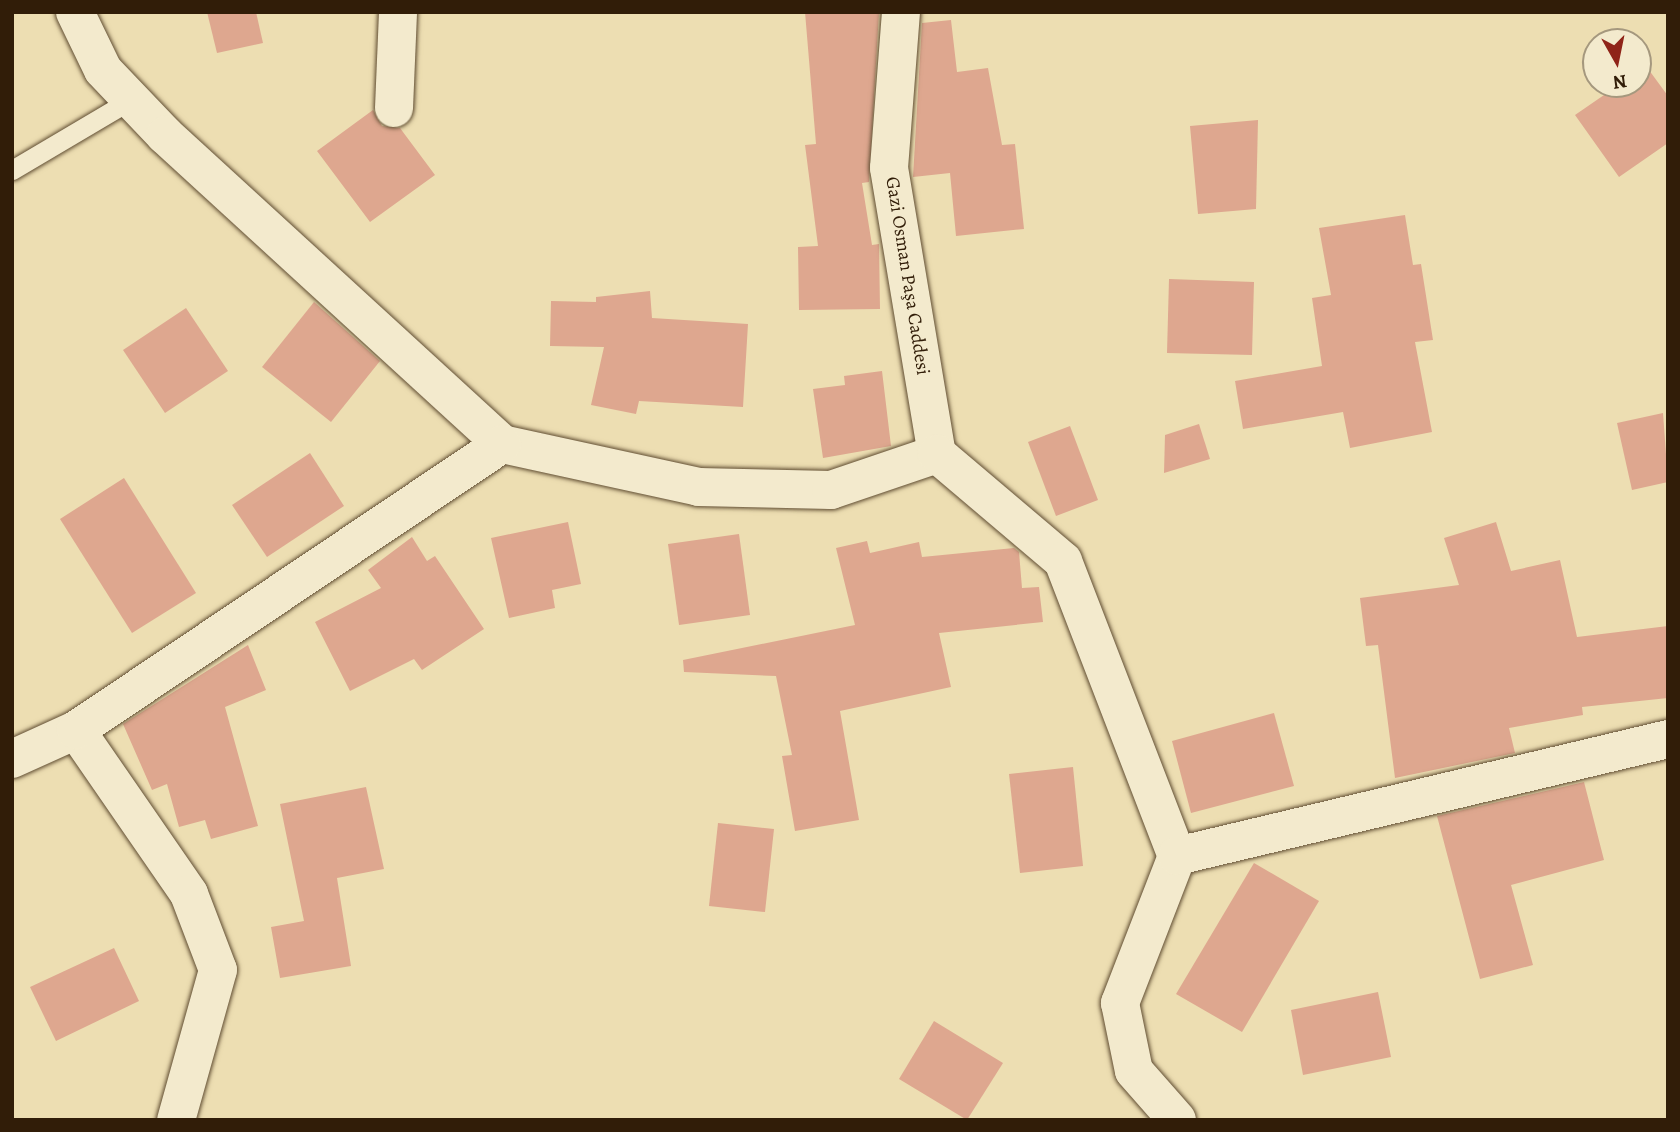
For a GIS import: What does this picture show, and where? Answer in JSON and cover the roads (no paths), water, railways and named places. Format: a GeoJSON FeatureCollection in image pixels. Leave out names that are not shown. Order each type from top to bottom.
{"type":"FeatureCollection","features":[{"type":"Feature","properties":{"kind":"street"},"geometry":{"type":"LineString","coordinates":[[75,12],[103,70],[165,135],[502,444],[712,488],[831,490],[937,454],[1063,561],[1177,856],[1119,1003],[1134,1071],[1177,1120]]}},
{"type":"Feature","properties":{"kind":"street"},"geometry":{"type":"LineString","coordinates":[[394,108],[398,12]]}},
{"type":"Feature","properties":{"kind":"street","name":"Gazi Osman Paşa Caddesi"},"geometry":{"type":"LineString","coordinates":[[901,12],[889,168],[937,454]]}},
{"type":"Feature","properties":{"kind":"street"},"geometry":{"type":"LineString","coordinates":[[12,759],[76,730],[502,444]]}},
{"type":"Feature","properties":{"kind":"street"},"geometry":{"type":"LineString","coordinates":[[76,730],[189,894],[218,970],[176,1120]]}},
{"type":"Feature","properties":{"kind":"street"},"geometry":{"type":"LineString","coordinates":[[1177,856],[1668,739]]}},
{"type":"Feature","properties":{"kind":"lane"},"geometry":{"type":"LineString","coordinates":[[12,170],[132,99]]}}]}
